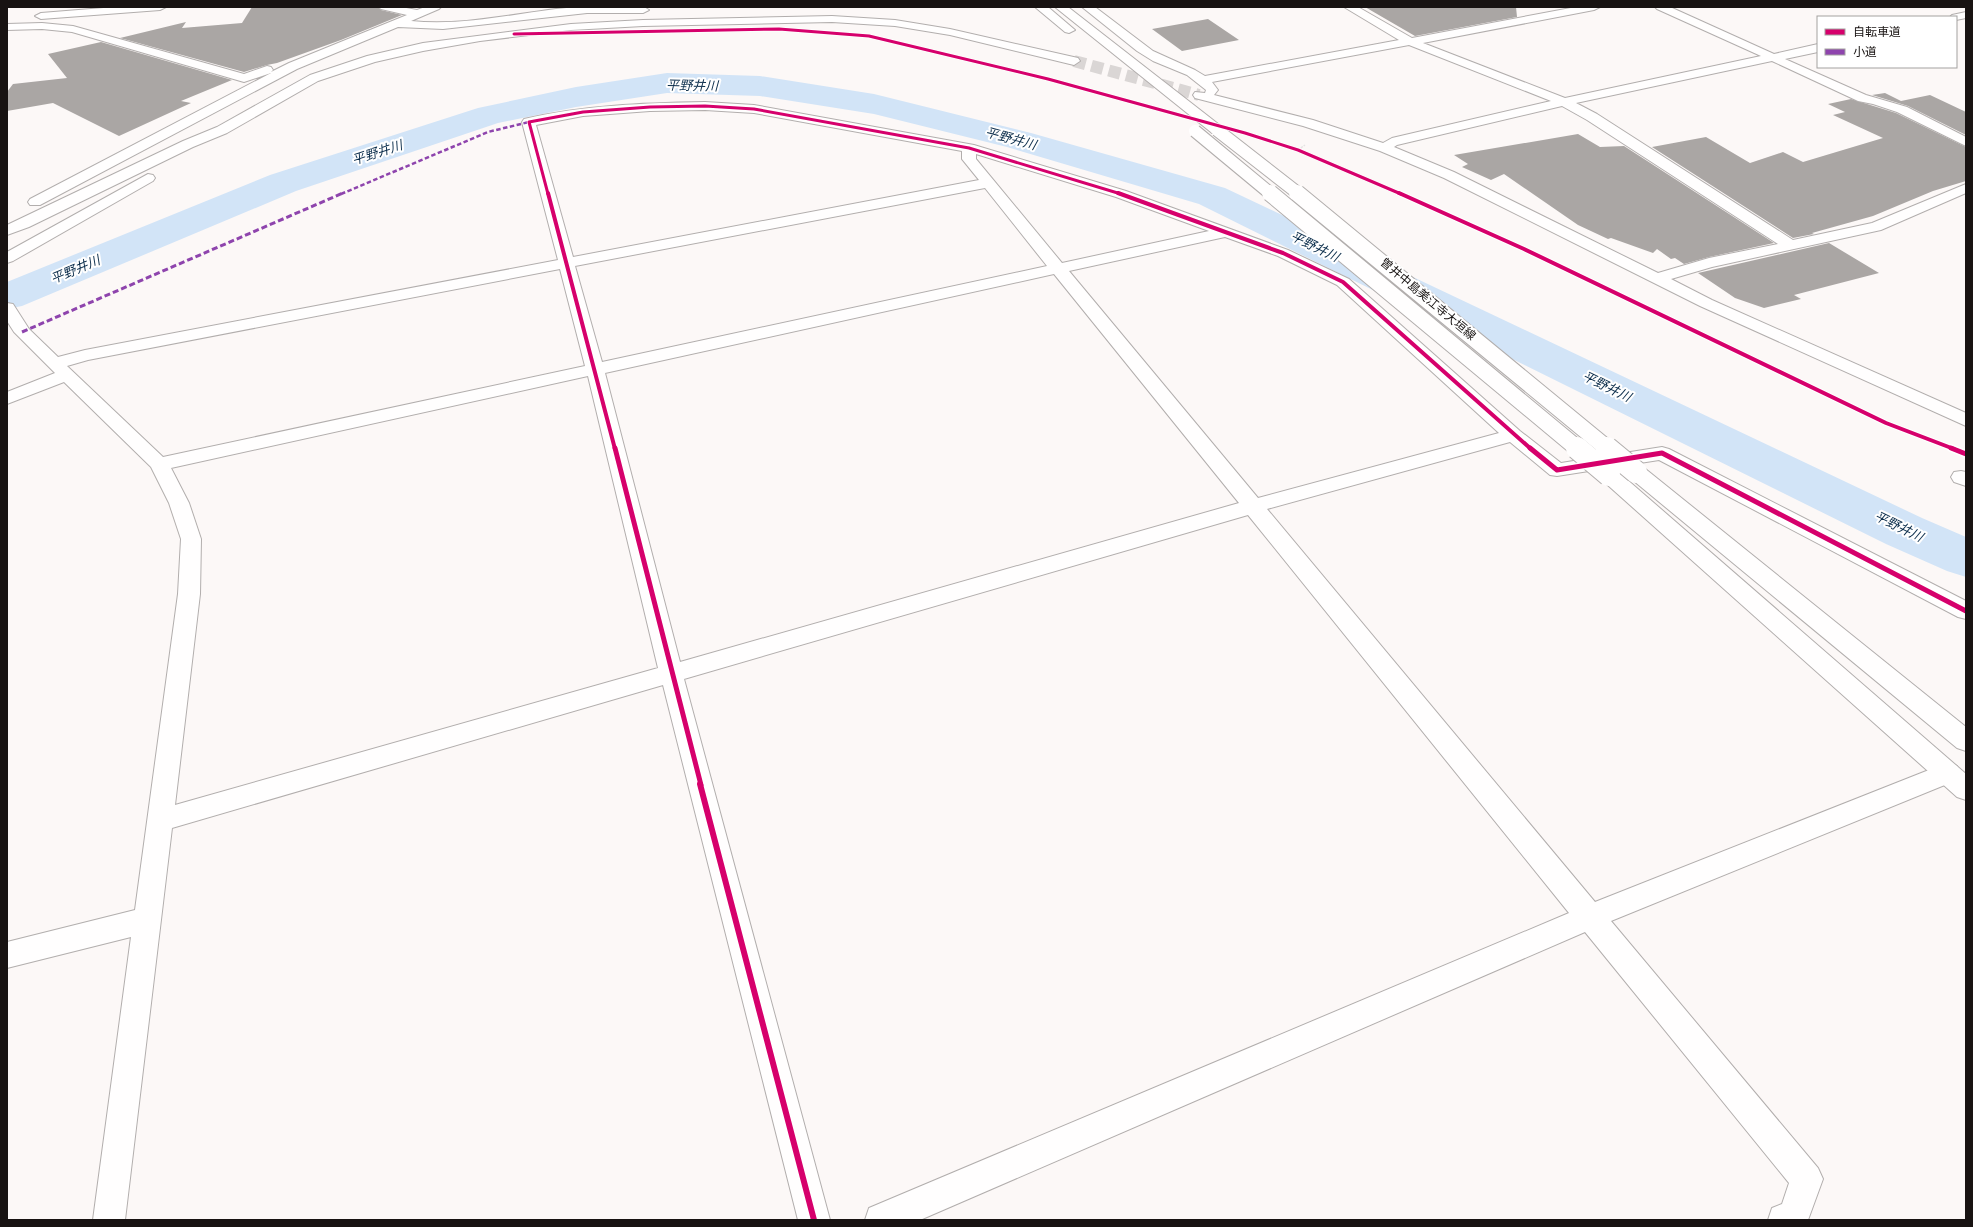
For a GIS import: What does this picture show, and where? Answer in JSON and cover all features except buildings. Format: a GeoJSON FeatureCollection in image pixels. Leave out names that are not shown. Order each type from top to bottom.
{"type":"FeatureCollection","features":[{"type":"Feature","properties":{"kind":"street"},"geometry":{"type":"LineString","coordinates":[[7,17],[160,7]]}},
{"type":"Feature","properties":{"kind":"street"},"geometry":{"type":"LineString","coordinates":[[385,7],[419,14]]}},
{"type":"Feature","properties":{"kind":"street"},"geometry":{"type":"LineString","coordinates":[[21,210],[286,70],[435,7]]}},
{"type":"Feature","properties":{"kind":"street"},"geometry":{"type":"LineString","coordinates":[[1041,7],[1078,37]]}},
{"type":"Feature","properties":{"kind":"street","name":"曽井中島美江寺大垣線"},"geometry":{"type":"LineString","coordinates":[[1061,7],[1329,218],[1636,472],[1966,741]]}},
{"type":"Feature","properties":{"kind":"street"},"geometry":{"type":"LineString","coordinates":[[1088,7],[1149,54],[1194,73],[1205,80],[1212,90],[1204,96],[1308,123],[1385,148],[1449,175],[1706,303],[1966,420]]}},
{"type":"Feature","properties":{"kind":"street"},"geometry":{"type":"LineString","coordinates":[[1350,7],[1411,42],[1564,102],[1592,117],[1792,246]]}},
{"type":"Feature","properties":{"kind":"street"},"geometry":{"type":"LineString","coordinates":[[1205,80],[1594,7]]}},
{"type":"Feature","properties":{"kind":"street"},"geometry":{"type":"LineString","coordinates":[[1661,7],[1863,98],[1875,99],[1903,111],[1966,142]]}},
{"type":"Feature","properties":{"kind":"street"},"geometry":{"type":"LineString","coordinates":[[397,23],[413,26],[442,25],[492,21],[580,10],[653,10]]}},
{"type":"Feature","properties":{"kind":"street"},"geometry":{"type":"LineString","coordinates":[[668,11],[861,10]]}},
{"type":"Feature","properties":{"kind":"street"},"geometry":{"type":"LineString","coordinates":[[7,230],[24,224],[188,144],[222,130],[314,78],[371,59],[437,45],[571,27],[643,23],[832,19],[895,23],[950,32],[1074,61]]}},
{"type":"Feature","properties":{"kind":"street"},"geometry":{"type":"LineString","coordinates":[[7,27],[42,26],[73,29],[244,78],[306,57],[320,55]]}},
{"type":"Feature","properties":{"kind":"street"},"geometry":{"type":"LineString","coordinates":[[1385,148],[1392,142],[1564,102],[1817,48]]}},
{"type":"Feature","properties":{"kind":"street"},"geometry":{"type":"LineString","coordinates":[[7,258],[172,163],[205,126],[320,55]]}},
{"type":"Feature","properties":{"kind":"street","name":"曽井中島美江寺大垣線"},"geometry":{"type":"LineString","coordinates":[[1152,96],[1609,475],[1957,781]]}},
{"type":"Feature","properties":{"kind":"street"},"geometry":{"type":"LineString","coordinates":[[814,1220],[671,672],[595,369],[529,122],[583,112],[650,107],[705,106],[754,109],[970,148],[1121,194],[1283,253],[1343,282],[1513,435],[1557,470],[1662,453],[1966,611]]}},
{"type":"Feature","properties":{"kind":"street"},"geometry":{"type":"LineString","coordinates":[[970,148],[969,159],[988,183],[1590,917],[1807,1179],[1794,1215],[1784,1220]]}},
{"type":"Feature","properties":{"kind":"street"},"geometry":{"type":"LineString","coordinates":[[7,398],[61,370],[84,355],[988,183]]}},
{"type":"Feature","properties":{"kind":"street"},"geometry":{"type":"LineString","coordinates":[[1658,278],[1708,263],[1876,227],[1966,188]]}},
{"type":"Feature","properties":{"kind":"street"},"geometry":{"type":"LineString","coordinates":[[159,464],[1226,232]]}},
{"type":"Feature","properties":{"kind":"street"},"geometry":{"type":"LineString","coordinates":[[7,308],[16,331],[61,370],[159,464],[179,503],[191,539],[189,594],[109,1220]]}},
{"type":"Feature","properties":{"kind":"street"},"geometry":{"type":"LineString","coordinates":[[160,820],[671,672],[1254,506],[1513,435]]}},
{"type":"Feature","properties":{"kind":"street"},"geometry":{"type":"LineString","coordinates":[[881,1220],[1590,917],[1957,781]]}},
{"type":"Feature","properties":{"kind":"street"},"geometry":{"type":"LineString","coordinates":[[7,955],[148,920]]}},
{"type":"Feature","properties":{"kind":"waterway","name":"平野井川"},"geometry":{"type":"LineString","coordinates":[[7,297],[283,183],[490,115],[576,97],[667,83],[760,86],[874,104],[1019,140],[1212,196],[1904,531],[1966,558]]}},
{"type":"Feature","properties":{"kind":"tunnel"},"geometry":{"type":"LineString","coordinates":[[1074,61],[1199,95]]}},
{"type":"Feature","properties":{"kind":"marked path"},"geometry":{"type":"LineString","coordinates":[[22,332],[429,156],[488,132],[529,122]]}},
{"type":"Feature","properties":{"kind":"cycle path"},"geometry":{"type":"LineString","coordinates":[[514,34],[779,29],[869,36],[1048,79],[1245,133],[1298,150],[1403,195],[1524,249],[1886,423],[1966,454]]}},
{"type":"Feature","properties":{"kind":"cycle path"},"geometry":{"type":"LineString","coordinates":[[814,1220],[671,672],[595,369],[529,122],[583,112],[650,107],[705,106],[754,109],[969,148],[1121,194],[1283,253],[1343,282],[1513,435],[1557,470],[1662,453],[1966,611]]}}]}
